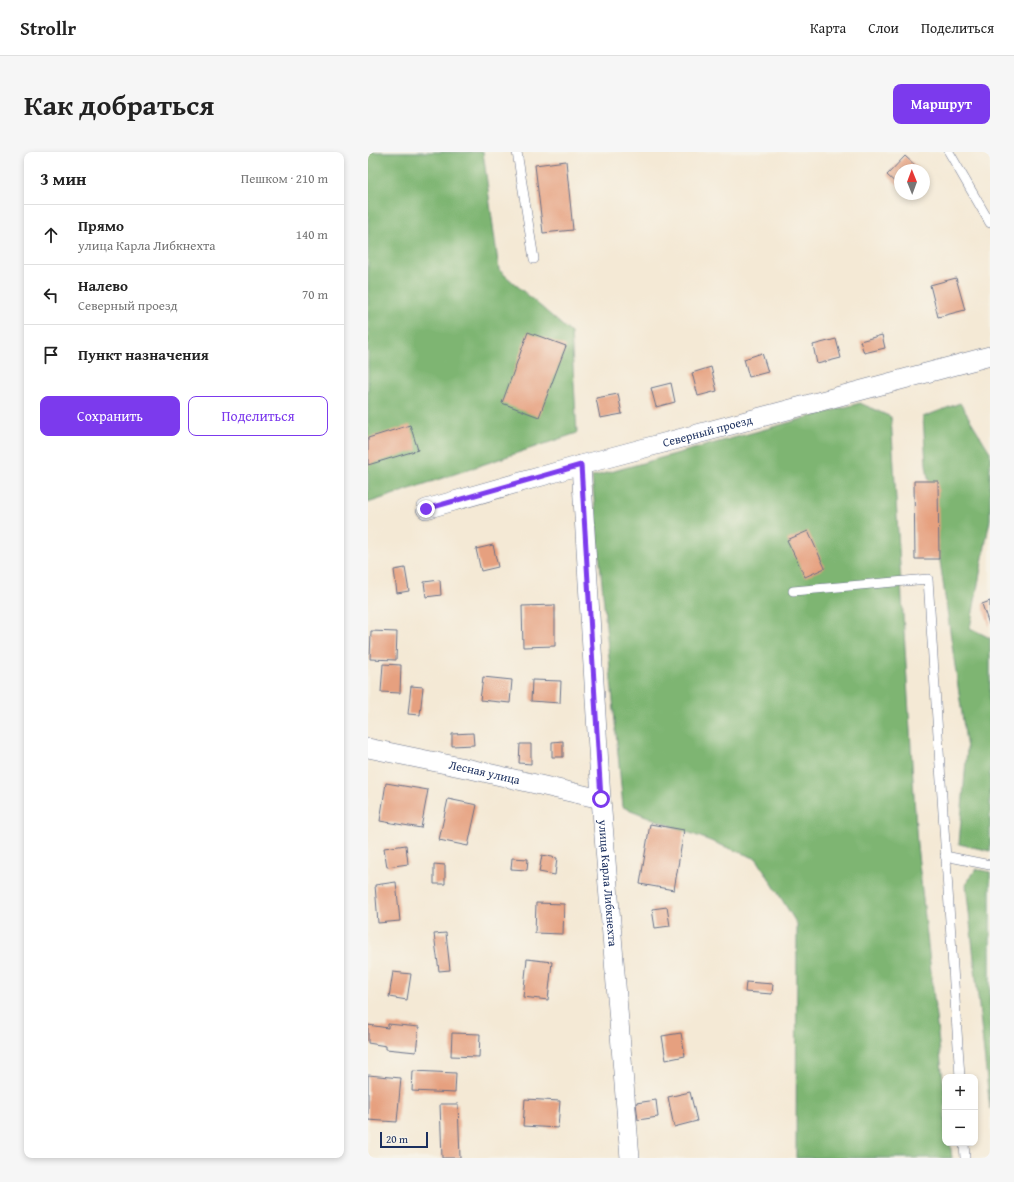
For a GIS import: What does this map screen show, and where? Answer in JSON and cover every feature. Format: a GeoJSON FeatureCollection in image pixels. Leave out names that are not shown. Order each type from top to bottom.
{"type":"FeatureCollection","features":[{"type":"Feature","properties":{"kind":"street","name":"Северный проезд"},"geometry":{"type":"LineString","coordinates":[[426,509],[581,465],[990,356]]}},
{"type":"Feature","properties":{"kind":"street","name":"улица Карла Либкнехта"},"geometry":{"type":"LineString","coordinates":[[581,465],[601,799],[630,1158]]}},
{"type":"Feature","properties":{"kind":"street","name":"Лесная улица"},"geometry":{"type":"LineString","coordinates":[[368,748],[470,769],[601,799]]}},
{"type":"Feature","properties":{"kind":"lane"},"geometry":{"type":"LineString","coordinates":[[517,152],[534,259]]}},
{"type":"Feature","properties":{"kind":"lane"},"geometry":{"type":"LineString","coordinates":[[949,152],[990,223]]}},
{"type":"Feature","properties":{"kind":"lane"},"geometry":{"type":"LineString","coordinates":[[793,591],[928,579],[960,1074]]}},
{"type":"Feature","properties":{"kind":"lane"},"geometry":{"type":"LineString","coordinates":[[946,856],[990,865]]}},
{"type":"Feature","properties":{"kind":"lane"},"geometry":{"type":"LineString","coordinates":[[964,1146],[965,1158]]}},
{"type":"Feature","properties":{"kind":"green space"},"geometry":{"type":"Polygon","coordinates":[[[368,152],[483,152],[499,270],[571,333],[577,433],[368,503],[368,152]]]}},
{"type":"Feature","properties":{"kind":"green space"},"geometry":{"type":"Polygon","coordinates":[[[860,403],[891,417],[917,845],[942,1074],[942,1146],[950,1146],[952,1158],[796,1158],[797,924],[757,859],[623,807],[592,477],[860,403]]]}},
{"type":"Feature","properties":{"kind":"green space"},"geometry":{"type":"Polygon","coordinates":[[[960,403],[990,452],[990,519],[970,628],[990,638],[990,851],[959,844],[967,749],[926,464],[923,417],[960,403]]]}},
{"type":"Feature","properties":{"kind":"green space"},"geometry":{"type":"Polygon","coordinates":[[[976,869],[990,872],[990,1109],[966,884],[976,869]]]}},
{"type":"Feature","properties":{"kind":"building"},"geometry":{"type":"Polygon","coordinates":[[[905,156],[914,164],[897,164],[905,156]]]}},
{"type":"Feature","properties":{"kind":"building"},"geometry":{"type":"Polygon","coordinates":[[[566,161],[573,230],[543,233],[535,165],[566,161]]]}},
{"type":"Feature","properties":{"kind":"building"},"geometry":{"type":"Polygon","coordinates":[[[894,168],[894,181],[887,175],[894,168]]]}},
{"type":"Feature","properties":{"kind":"building"},"geometry":{"type":"Polygon","coordinates":[[[956,278],[965,310],[938,317],[930,285],[956,278]]]}},
{"type":"Feature","properties":{"kind":"building"},"geometry":{"type":"Polygon","coordinates":[[[528,332],[566,346],[539,417],[502,403],[528,332]]]}},
{"type":"Feature","properties":{"kind":"building"},"geometry":{"type":"Polygon","coordinates":[[[882,335],[885,348],[864,353],[860,341],[882,335]]]}},
{"type":"Feature","properties":{"kind":"building"},"geometry":{"type":"Polygon","coordinates":[[[836,339],[841,358],[817,364],[813,345],[836,339]]]}},
{"type":"Feature","properties":{"kind":"building"},"geometry":{"type":"Polygon","coordinates":[[[762,353],[768,372],[749,377],[744,359],[762,353]]]}},
{"type":"Feature","properties":{"kind":"building"},"geometry":{"type":"Polygon","coordinates":[[[711,367],[717,391],[698,396],[692,373],[711,367]]]}},
{"type":"Feature","properties":{"kind":"building"},"geometry":{"type":"Polygon","coordinates":[[[671,383],[675,402],[656,407],[651,388],[671,383]]]}},
{"type":"Feature","properties":{"kind":"building"},"geometry":{"type":"Polygon","coordinates":[[[618,394],[622,414],[600,418],[596,398],[618,394]]]}},
{"type":"Feature","properties":{"kind":"building"},"geometry":{"type":"Polygon","coordinates":[[[410,425],[418,450],[368,465],[368,438],[410,425]]]}},
{"type":"Feature","properties":{"kind":"building"},"geometry":{"type":"Polygon","coordinates":[[[914,481],[938,481],[939,559],[915,559],[914,481]]]}},
{"type":"Feature","properties":{"kind":"building"},"geometry":{"type":"Polygon","coordinates":[[[808,531],[825,568],[805,577],[787,540],[808,531]]]}},
{"type":"Feature","properties":{"kind":"building"},"geometry":{"type":"Polygon","coordinates":[[[493,545],[498,567],[481,571],[476,549],[493,545]]]}},
{"type":"Feature","properties":{"kind":"building"},"geometry":{"type":"Polygon","coordinates":[[[405,568],[409,591],[397,593],[394,570],[405,568]]]}},
{"type":"Feature","properties":{"kind":"building"},"geometry":{"type":"Polygon","coordinates":[[[440,580],[441,595],[426,597],[424,582],[440,580]]]}},
{"type":"Feature","properties":{"kind":"building"},"geometry":{"type":"Polygon","coordinates":[[[990,601],[990,627],[982,604],[990,601]]]}},
{"type":"Feature","properties":{"kind":"building"},"geometry":{"type":"Polygon","coordinates":[[[555,605],[555,646],[523,647],[522,606],[555,605]]]}},
{"type":"Feature","properties":{"kind":"building"},"geometry":{"type":"Polygon","coordinates":[[[371,631],[397,632],[396,660],[370,659],[371,631]]]}},
{"type":"Feature","properties":{"kind":"building"},"geometry":{"type":"Polygon","coordinates":[[[383,664],[401,665],[400,693],[381,692],[383,664]]]}},
{"type":"Feature","properties":{"kind":"building"},"geometry":{"type":"Polygon","coordinates":[[[483,677],[512,680],[510,703],[480,700],[483,677]]]}},
{"type":"Feature","properties":{"kind":"building"},"geometry":{"type":"Polygon","coordinates":[[[532,680],[561,681],[560,703],[531,701],[532,680]]]}},
{"type":"Feature","properties":{"kind":"building"},"geometry":{"type":"Polygon","coordinates":[[[411,686],[423,687],[420,715],[408,714],[411,686]]]}},
{"type":"Feature","properties":{"kind":"building"},"geometry":{"type":"Polygon","coordinates":[[[473,733],[474,745],[452,746],[452,734],[473,733]]]}},
{"type":"Feature","properties":{"kind":"building"},"geometry":{"type":"Polygon","coordinates":[[[563,741],[563,757],[552,757],[552,742],[563,741]]]}},
{"type":"Feature","properties":{"kind":"building"},"geometry":{"type":"Polygon","coordinates":[[[520,744],[531,744],[531,764],[519,763],[520,744]]]}},
{"type":"Feature","properties":{"kind":"building"},"geometry":{"type":"Polygon","coordinates":[[[386,783],[428,790],[421,828],[380,821],[386,783]]]}},
{"type":"Feature","properties":{"kind":"building"},"geometry":{"type":"Polygon","coordinates":[[[448,799],[477,805],[468,846],[439,840],[448,799]]]}},
{"type":"Feature","properties":{"kind":"building"},"geometry":{"type":"Polygon","coordinates":[[[650,824],[684,830],[674,890],[640,884],[650,824]]]}},
{"type":"Feature","properties":{"kind":"building"},"geometry":{"type":"Polygon","coordinates":[[[406,845],[408,864],[387,867],[384,848],[406,845]]]}},
{"type":"Feature","properties":{"kind":"building"},"geometry":{"type":"Polygon","coordinates":[[[542,855],[557,858],[555,875],[539,872],[542,855]]]}},
{"type":"Feature","properties":{"kind":"building"},"geometry":{"type":"Polygon","coordinates":[[[512,858],[528,859],[527,870],[511,869],[512,858]]]}},
{"type":"Feature","properties":{"kind":"building"},"geometry":{"type":"Polygon","coordinates":[[[434,864],[445,865],[445,884],[434,884],[434,864]]]}},
{"type":"Feature","properties":{"kind":"building"},"geometry":{"type":"Polygon","coordinates":[[[396,882],[400,921],[378,923],[375,885],[396,882]]]}},
{"type":"Feature","properties":{"kind":"building"},"geometry":{"type":"Polygon","coordinates":[[[536,903],[564,904],[563,934],[535,933],[536,903]]]}},
{"type":"Feature","properties":{"kind":"building"},"geometry":{"type":"Polygon","coordinates":[[[667,907],[670,926],[655,928],[652,909],[667,907]]]}},
{"type":"Feature","properties":{"kind":"building"},"geometry":{"type":"Polygon","coordinates":[[[446,933],[450,970],[439,971],[434,934],[446,933]]]}},
{"type":"Feature","properties":{"kind":"building"},"geometry":{"type":"Polygon","coordinates":[[[527,959],[552,962],[548,1000],[523,997],[527,959]]]}},
{"type":"Feature","properties":{"kind":"building"},"geometry":{"type":"Polygon","coordinates":[[[393,972],[411,974],[407,1000],[389,997],[393,972]]]}},
{"type":"Feature","properties":{"kind":"building"},"geometry":{"type":"Polygon","coordinates":[[[746,982],[773,984],[772,994],[745,992],[746,982]]]}},
{"type":"Feature","properties":{"kind":"building"},"geometry":{"type":"Polygon","coordinates":[[[388,1024],[419,1027],[416,1052],[386,1049],[386,1046],[368,1043],[368,1025],[388,1028],[388,1024]]]}},
{"type":"Feature","properties":{"kind":"building"},"geometry":{"type":"Polygon","coordinates":[[[452,1033],[480,1034],[479,1057],[451,1056],[452,1033]]]}},
{"type":"Feature","properties":{"kind":"building"},"geometry":{"type":"Polygon","coordinates":[[[681,1033],[685,1056],[666,1060],[662,1036],[681,1033]]]}},
{"type":"Feature","properties":{"kind":"building"},"geometry":{"type":"Polygon","coordinates":[[[413,1071],[456,1073],[455,1093],[412,1091],[413,1071]]]}},
{"type":"Feature","properties":{"kind":"building"},"geometry":{"type":"Polygon","coordinates":[[[368,1075],[401,1078],[397,1122],[368,1120],[368,1075]]]}},
{"type":"Feature","properties":{"kind":"building"},"geometry":{"type":"Polygon","coordinates":[[[690,1092],[697,1121],[674,1127],[668,1097],[690,1092]]]}},
{"type":"Feature","properties":{"kind":"building"},"geometry":{"type":"Polygon","coordinates":[[[525,1099],[560,1101],[558,1128],[523,1126],[525,1099]]]}},
{"type":"Feature","properties":{"kind":"building"},"geometry":{"type":"Polygon","coordinates":[[[656,1100],[658,1117],[638,1120],[636,1103],[656,1100]]]}},
{"type":"Feature","properties":{"kind":"building"},"geometry":{"type":"Polygon","coordinates":[[[440,1104],[458,1104],[460,1158],[442,1158],[440,1104]]]}},
{"type":"Feature","properties":{"kind":"route"},"geometry":{"type":"LineString","coordinates":[[426,509],[581,465],[601,799]]}}]}
